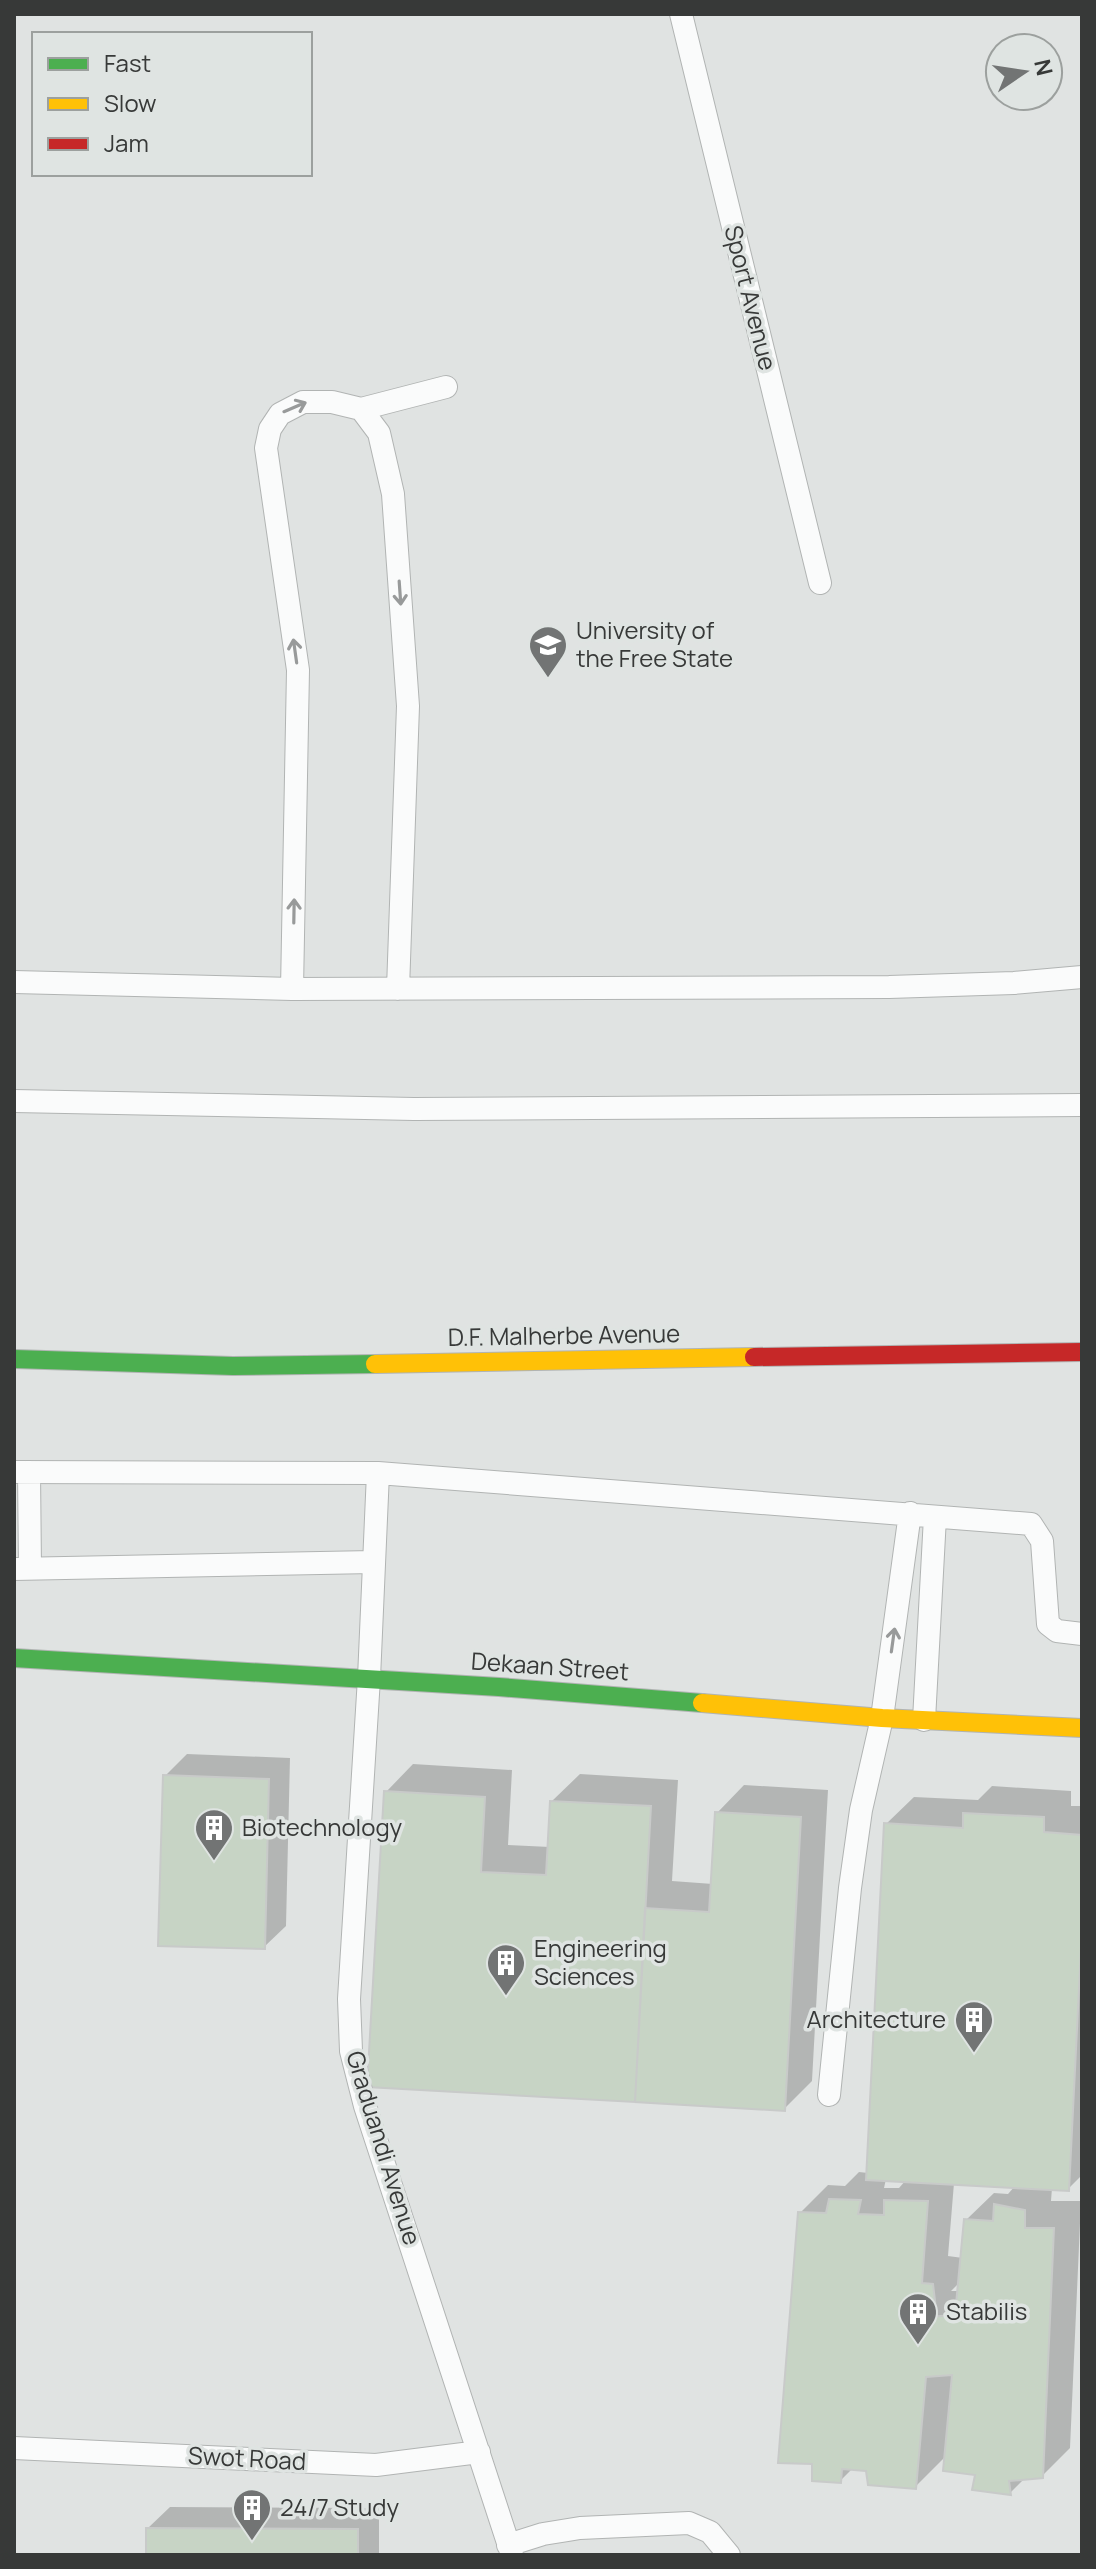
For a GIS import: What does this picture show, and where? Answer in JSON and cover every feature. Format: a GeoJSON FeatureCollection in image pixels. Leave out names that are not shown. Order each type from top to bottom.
{"type":"FeatureCollection","features":[{"type":"Feature","properties":{"kind":"street","name":"D.F. Malherbe Avenue"},"geometry":{"type":"LineString","coordinates":[[14,1352],[46,1358]]}},
{"type":"Feature","properties":{"kind":"street","name":"D.F. Malherbe Avenue"},"geometry":{"type":"LineString","coordinates":[[14,1359],[233,1366],[1082,1352]]}},
{"type":"Feature","properties":{"kind":"street","name":"Dekaan Street"},"geometry":{"type":"LineString","coordinates":[[14,1658],[369,1678],[882,1718],[1082,1728]]}},
{"type":"Feature","properties":{"kind":"lane","name":"Sport Avenue"},"geometry":{"type":"LineString","coordinates":[[681,14],[820,583]]}},
{"type":"Feature","properties":{"kind":"lane"},"geometry":{"type":"LineString","coordinates":[[292,989],[298,670],[266,448],[270,429],[280,414],[303,402],[332,402],[361,409],[446,387]]}},
{"type":"Feature","properties":{"kind":"lane"},"geometry":{"type":"LineString","coordinates":[[361,409],[379,433],[393,494],[408,706],[398,989]]}},
{"type":"Feature","properties":{"kind":"lane"},"geometry":{"type":"LineString","coordinates":[[14,982],[292,989],[889,987],[1014,983],[1082,977]]}},
{"type":"Feature","properties":{"kind":"lane"},"geometry":{"type":"LineString","coordinates":[[14,1101],[414,1109],[1082,1105]]}},
{"type":"Feature","properties":{"kind":"lane"},"geometry":{"type":"LineString","coordinates":[[373,1562],[22,1568],[21,1472],[378,1473],[1031,1524],[1042,1541],[1048,1624],[1057,1631],[1082,1634]]}},
{"type":"Feature","properties":{"kind":"lane","name":"Graduandi Avenue"},"geometry":{"type":"LineString","coordinates":[[378,1473],[349,1999],[351,2051],[365,2106],[510,2550]]}},
{"type":"Feature","properties":{"kind":"lane"},"geometry":{"type":"LineString","coordinates":[[829,2095],[850,1888],[861,1810],[882,1718],[910,1513]]}},
{"type":"Feature","properties":{"kind":"lane"},"geometry":{"type":"LineString","coordinates":[[924,1720],[935,1517]]}},
{"type":"Feature","properties":{"kind":"lane","name":"Swot Road"},"geometry":{"type":"LineString","coordinates":[[14,2448],[376,2465],[479,2452]]}},
{"type":"Feature","properties":{"kind":"lane"},"geometry":{"type":"LineString","coordinates":[[510,2550],[543,2534],[580,2528],[689,2523],[710,2532],[729,2555]]}},
{"type":"Feature","properties":{"kind":"building","name":"Biotechnology"},"geometry":{"type":"Polygon","coordinates":[[[163,1775],[269,1779],[265,1949],[158,1946],[163,1775]]]}},
{"type":"Feature","properties":{"kind":"building","name":"Engineering Sciences"},"geometry":{"type":"Polygon","coordinates":[[[384,1791],[485,1797],[481,1872],[546,1875],[550,1801],[651,1806],[635,2102],[367,2087],[384,1791]]]}},
{"type":"Feature","properties":{"kind":"building"},"geometry":{"type":"Polygon","coordinates":[[[715,1812],[801,1817],[785,2111],[635,2102],[645,1908],[709,1912],[715,1812]]]}},
{"type":"Feature","properties":{"kind":"building","name":"Architecture"},"geometry":{"type":"Polygon","coordinates":[[[963,1813],[1044,1817],[1044,1832],[1082,1835],[1082,1928],[1069,2191],[866,2180],[884,1823],[963,1828],[963,1813]]]}},
{"type":"Feature","properties":{"kind":"building","name":"Stabilis"},"geometry":{"type":"Polygon","coordinates":[[[829,2199],[861,2200],[858,2214],[884,2215],[884,2200],[928,2201],[922,2283],[933,2284],[936,2309],[925,2309],[927,2317],[955,2315],[964,2219],[993,2221],[994,2204],[1025,2210],[1025,2228],[1054,2228],[1043,2478],[1009,2481],[1011,2495],[972,2490],[975,2475],[943,2471],[952,2375],[926,2377],[916,2489],[868,2485],[866,2471],[842,2469],[841,2483],[812,2481],[812,2464],[778,2463],[798,2212],[826,2213],[829,2199]]]}},
{"type":"Feature","properties":{"kind":"building","name":"24/7 Study"},"geometry":{"type":"Polygon","coordinates":[[[146,2528],[358,2529],[358,2555],[146,2555],[146,2528]]]}},
{"type":"Feature","properties":{"kind":"traffic: fast"},"geometry":{"type":"LineString","coordinates":[[14,1359],[233,1366],[375,1364]]}},
{"type":"Feature","properties":{"kind":"traffic: fast"},"geometry":{"type":"LineString","coordinates":[[14,1658],[499,1687],[702,1703]]}},
{"type":"Feature","properties":{"kind":"traffic: slow"},"geometry":{"type":"LineString","coordinates":[[375,1364],[754,1357]]}},
{"type":"Feature","properties":{"kind":"traffic: slow"},"geometry":{"type":"LineString","coordinates":[[702,1703],[882,1718],[1082,1728]]}},
{"type":"Feature","properties":{"kind":"traffic: jam"},"geometry":{"type":"LineString","coordinates":[[754,1357],[1082,1352]]}},
{"type":"Feature","properties":{"kind":"place","name":"University of the Free State"},"geometry":{"type":"Point","coordinates":[548,679]}},
{"type":"Feature","properties":{"kind":"place","name":"Biotechnology"},"geometry":{"type":"Point","coordinates":[214,1862]}},
{"type":"Feature","properties":{"kind":"place","name":"Engineering Sciences"},"geometry":{"type":"Point","coordinates":[506,1997]}},
{"type":"Feature","properties":{"kind":"place","name":"Architecture"},"geometry":{"type":"Point","coordinates":[974,2054]}},
{"type":"Feature","properties":{"kind":"place","name":"Stabilis"},"geometry":{"type":"Point","coordinates":[918,2346]}},
{"type":"Feature","properties":{"kind":"place","name":"24/7 Study"},"geometry":{"type":"Point","coordinates":[252,2542]}}]}
